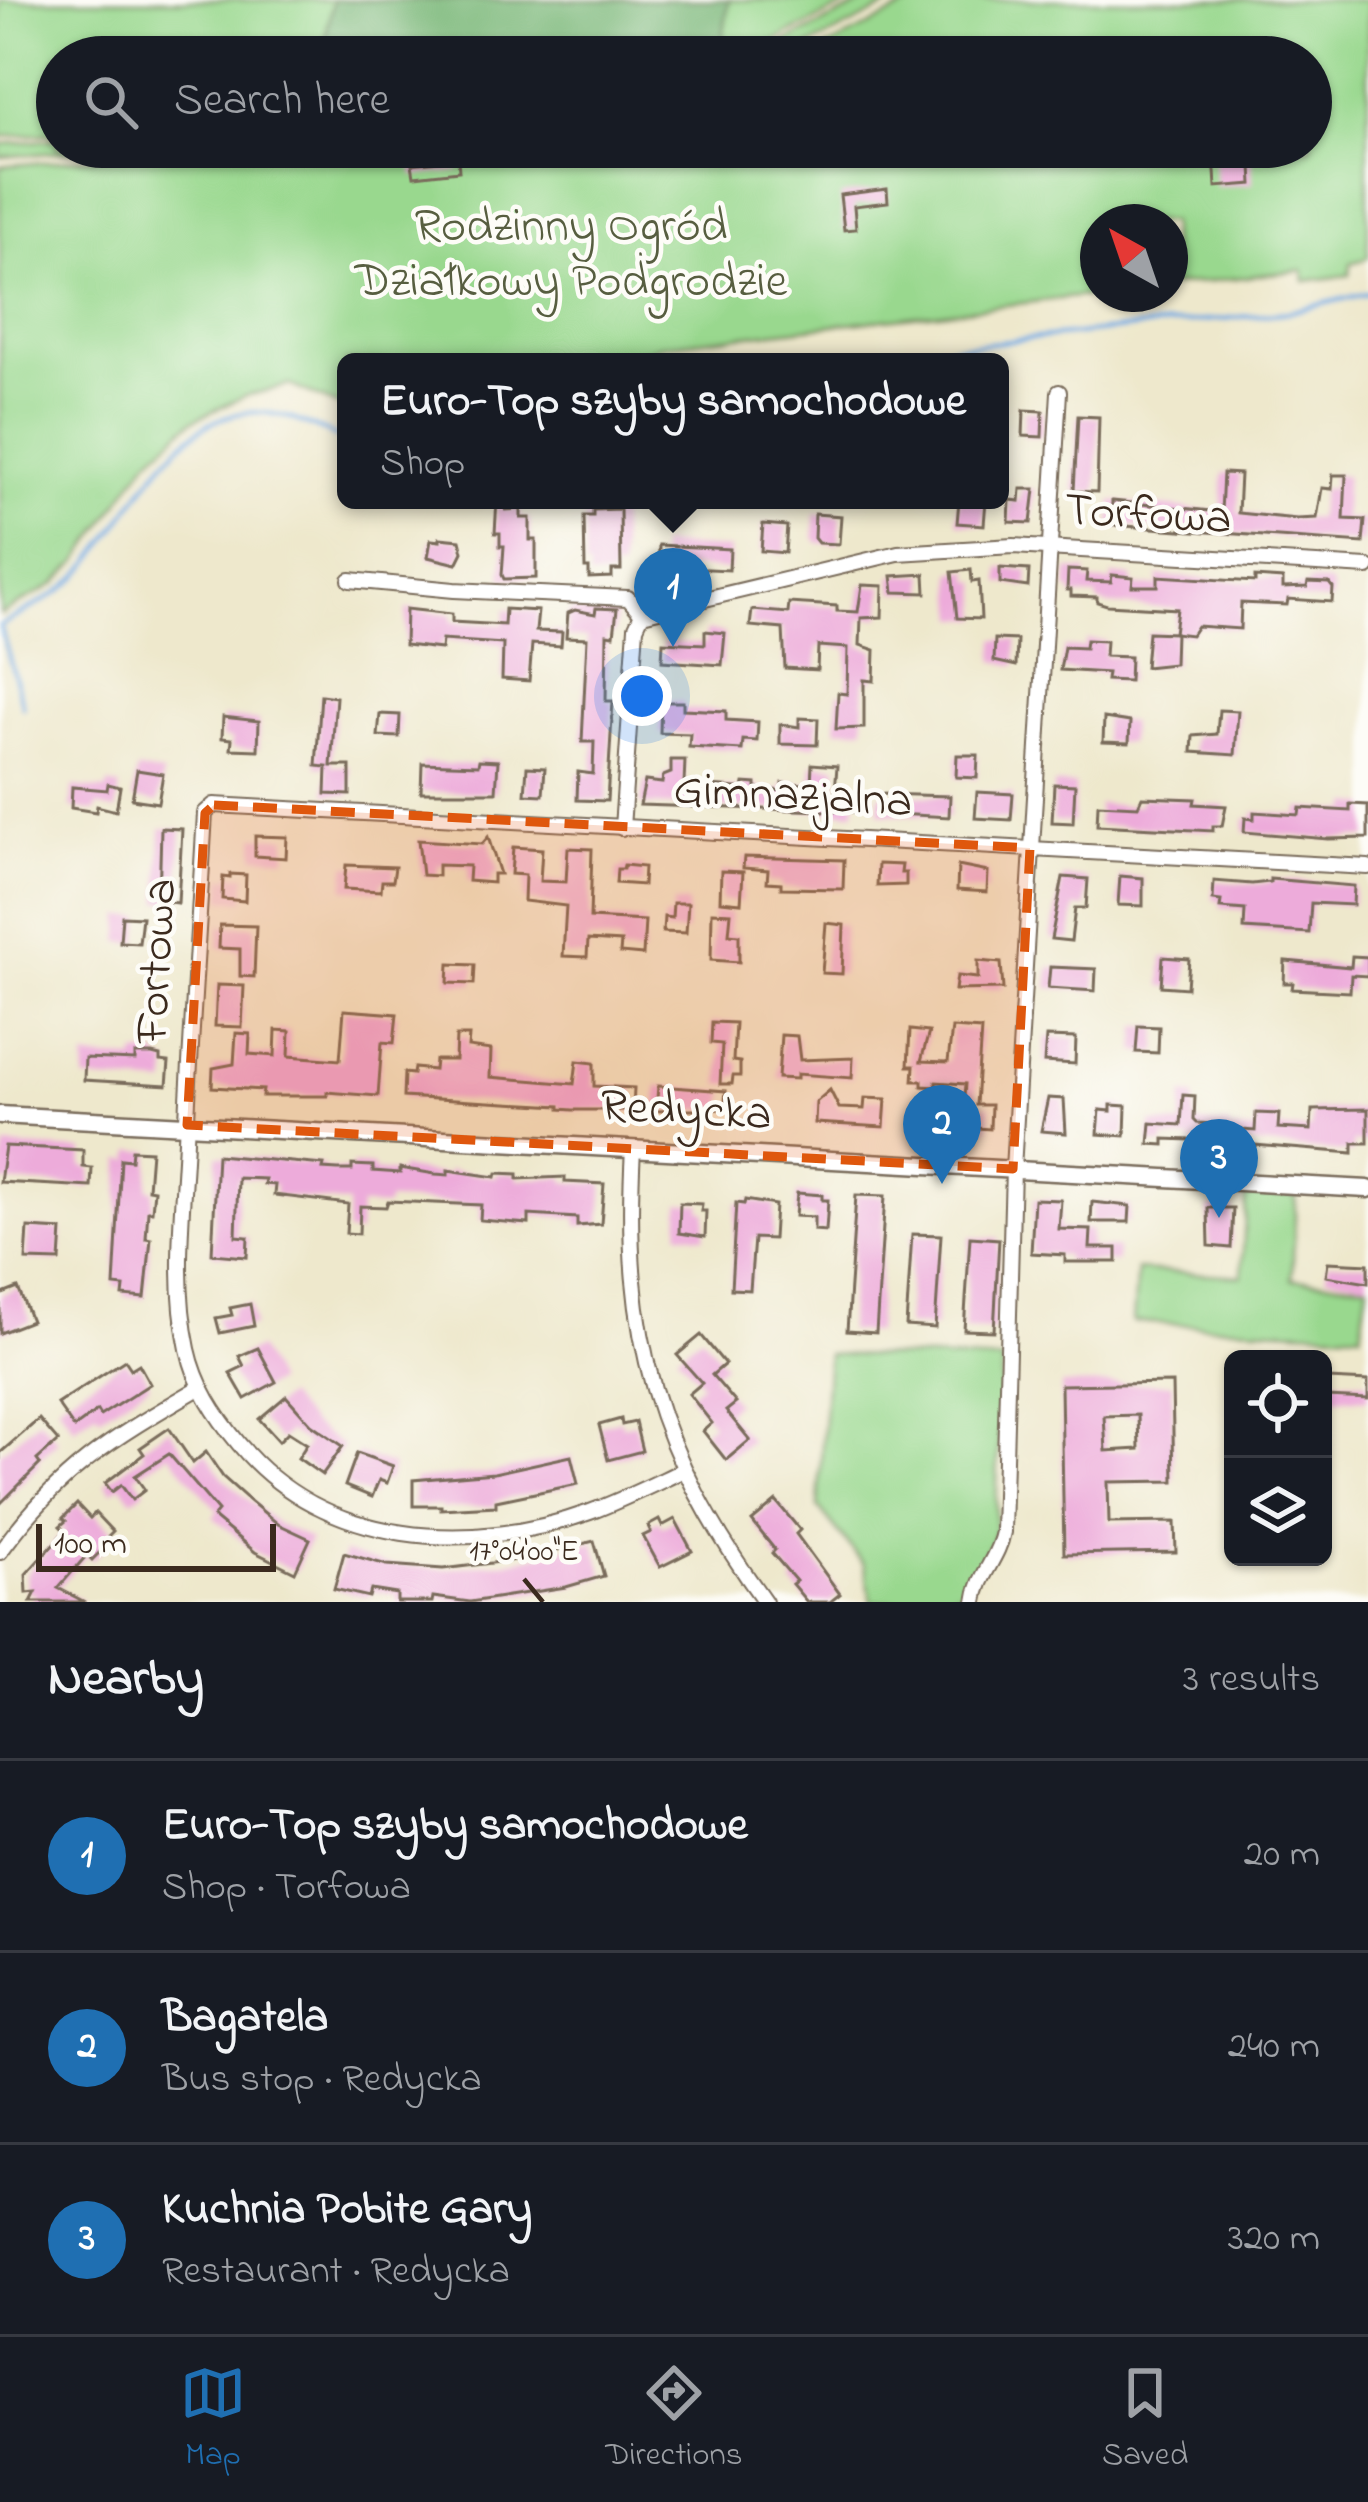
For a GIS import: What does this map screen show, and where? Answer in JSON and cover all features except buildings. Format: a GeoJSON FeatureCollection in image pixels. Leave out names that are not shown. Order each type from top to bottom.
{"type":"FeatureCollection","features":[{"type":"Feature","properties":{"kind":"street"},"geometry":{"type":"LineString","coordinates":[[975,1602],[977,1584],[1000,1551],[1003,1532],[1013,1169],[1060,392]]}},
{"type":"Feature","properties":{"kind":"street","name":"Torfowa"},"geometry":{"type":"LineString","coordinates":[[643,614],[898,553],[1013,546],[1368,567]]}},
{"type":"Feature","properties":{"kind":"street"},"geometry":{"type":"LineString","coordinates":[[350,580],[628,598],[643,614],[636,626],[622,828]]}},
{"type":"Feature","properties":{"kind":"street","name":"Gimnazjalna"},"geometry":{"type":"LineString","coordinates":[[214,805],[1368,867]]}},
{"type":"Feature","properties":{"kind":"street","name":"Fortowa"},"geometry":{"type":"LineString","coordinates":[[199,1388],[182,1319],[180,1241],[205,813],[214,805]]}},
{"type":"Feature","properties":{"kind":"street","name":"Redycka"},"geometry":{"type":"LineString","coordinates":[[0,1115],[1368,1189]]}},
{"type":"Feature","properties":{"kind":"street"},"geometry":{"type":"LineString","coordinates":[[633,1149],[629,1217],[635,1303],[654,1397],[682,1471],[718,1537],[766,1602]]}},
{"type":"Feature","properties":{"kind":"street"},"geometry":{"type":"LineString","coordinates":[[0,1552],[82,1460],[199,1388],[255,1463],[292,1493],[349,1522],[397,1534],[502,1533],[555,1522],[682,1471]]}},
{"type":"Feature","properties":{"kind":"highlighted area"},"geometry":{"type":"Polygon","coordinates":[[[214,805],[1030,848],[1013,1169],[187,1125],[205,813],[214,805]]]}},
{"type":"Feature","properties":{"kind":"green space"},"geometry":{"type":"Polygon","coordinates":[[[0,0],[333,0],[326,36],[36,36],[36,134],[0,137],[0,0]]]}},
{"type":"Feature","properties":{"kind":"green space"},"geometry":{"type":"Polygon","coordinates":[[[333,0],[729,0],[723,36],[326,36],[333,0]]]}},
{"type":"Feature","properties":{"kind":"green space"},"geometry":{"type":"Polygon","coordinates":[[[729,0],[857,0],[784,36],[707,36],[722,22],[729,0]]]}},
{"type":"Feature","properties":{"kind":"green space"},"geometry":{"type":"Polygon","coordinates":[[[871,0],[901,0],[830,36],[798,36],[871,0]]]}},
{"type":"Feature","properties":{"kind":"green space","name":"Rodzinny Ogród Działkowy Podgrodzie"},"geometry":{"type":"Polygon","coordinates":[[[921,0],[1368,0],[1368,258],[1351,263],[1350,275],[1305,281],[1303,270],[1188,284],[1188,204],[1080,204],[1080,296],[661,345],[639,353],[337,353],[337,405],[290,385],[245,396],[192,421],[147,461],[79,560],[56,583],[0,615],[0,166],[1332,168],[1332,36],[850,36],[921,0]]]}},
{"type":"Feature","properties":{"kind":"green space"},"geometry":{"type":"Polygon","coordinates":[[[36,141],[36,154],[0,157],[0,144],[36,141]]]}},
{"type":"Feature","properties":{"kind":"green space"},"geometry":{"type":"Polygon","coordinates":[[[1246,1194],[1296,1196],[1292,1279],[1368,1284],[1361,1333],[1133,1322],[1137,1270],[1242,1276],[1246,1194]]]}},
{"type":"Feature","properties":{"kind":"green space"},"geometry":{"type":"Polygon","coordinates":[[[828,1354],[1002,1361],[995,1535],[966,1590],[925,1602],[872,1602],[864,1564],[818,1507],[828,1354]]]}},
{"type":"Feature","properties":{"kind":"waterway"},"geometry":{"type":"LineString","coordinates":[[894,353],[1289,312],[1368,293]]}},
{"type":"Feature","properties":{"kind":"waterway"},"geometry":{"type":"LineString","coordinates":[[0,626],[78,576],[157,470],[206,426],[234,414],[267,413],[337,436]]}},
{"type":"Feature","properties":{"kind":"waterway"},"geometry":{"type":"LineString","coordinates":[[0,626],[23,707]]}},
{"type":"Feature","properties":{"kind":"place","name":"Euro-Top szyby samochodowe"},"geometry":{"type":"Point","coordinates":[673,647]}},
{"type":"Feature","properties":{"kind":"place","name":"Bagatela"},"geometry":{"type":"Point","coordinates":[942,1184]}},
{"type":"Feature","properties":{"kind":"place","name":"Kuchnia Pobite Gary"},"geometry":{"type":"Point","coordinates":[1219,1218]}}]}
